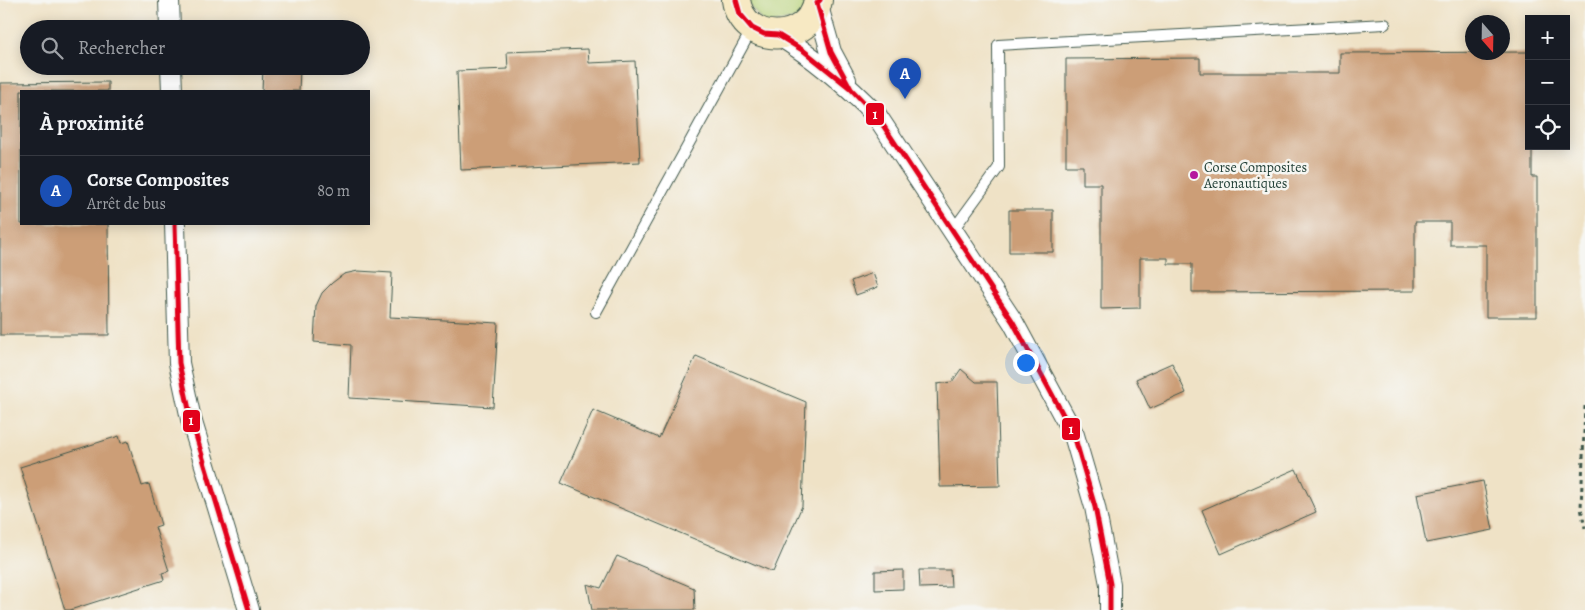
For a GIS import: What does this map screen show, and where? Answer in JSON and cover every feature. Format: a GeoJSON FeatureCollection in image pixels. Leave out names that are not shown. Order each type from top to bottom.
{"type":"FeatureCollection","features":[{"type":"Feature","properties":{"kind":"main road"},"geometry":{"type":"LineString","coordinates":[[739,8],[764,34],[778,35],[791,33],[806,23],[818,1]]}},
{"type":"Feature","properties":{"kind":"street"},"geometry":{"type":"LineString","coordinates":[[169,0],[170,20]]}},
{"type":"Feature","properties":{"kind":"street"},"geometry":{"type":"LineString","coordinates":[[818,1],[831,52],[850,88]]}},
{"type":"Feature","properties":{"kind":"street"},"geometry":{"type":"LineString","coordinates":[[778,35],[804,51],[850,88],[877,116],[1013,322],[1074,435],[1095,507],[1110,584],[1110,610]]}},
{"type":"Feature","properties":{"kind":"street"},"geometry":{"type":"LineString","coordinates":[[171,75],[172,90]]}},
{"type":"Feature","properties":{"kind":"street"},"geometry":{"type":"LineString","coordinates":[[175,225],[179,363],[191,419],[249,610]]}},
{"type":"Feature","properties":{"kind":"lane"},"geometry":{"type":"LineString","coordinates":[[596,312],[739,8]]}},
{"type":"Feature","properties":{"kind":"lane"},"geometry":{"type":"LineString","coordinates":[[953,230],[999,167],[998,45],[1385,24]]}},
{"type":"Feature","properties":{"kind":"path"},"geometry":{"type":"LineString","coordinates":[[1585,406],[1581,508],[1585,528]]}},
{"type":"Feature","properties":{"kind":"green space"},"geometry":{"type":"Polygon","coordinates":[[[746,0],[812,0],[803,18],[764,24],[746,0]]]}},
{"type":"Feature","properties":{"kind":"building"},"geometry":{"type":"Polygon","coordinates":[[[588,49],[589,63],[635,61],[640,162],[461,170],[457,71],[508,69],[507,52],[588,49]]]}},
{"type":"Feature","properties":{"kind":"building"},"geometry":{"type":"Polygon","coordinates":[[[1465,52],[1465,60],[1510,60],[1510,52],[1525,52],[1525,150],[1532,150],[1532,177],[1537,177],[1537,317],[1486,317],[1486,245],[1450,245],[1450,222],[1415,222],[1415,291],[1192,292],[1192,264],[1168,264],[1168,258],[1140,258],[1140,308],[1101,309],[1101,184],[1083,184],[1083,166],[1066,166],[1066,59],[1200,58],[1200,73],[1340,73],[1340,53],[1465,52]]]}},
{"type":"Feature","properties":{"kind":"building"},"geometry":{"type":"Polygon","coordinates":[[[263,75],[300,75],[299,90],[262,90],[263,75]]]}},
{"type":"Feature","properties":{"kind":"building"},"geometry":{"type":"Polygon","coordinates":[[[108,82],[108,90],[20,90],[20,225],[108,225],[109,335],[0,335],[0,83],[108,82]]]}},
{"type":"Feature","properties":{"kind":"building"},"geometry":{"type":"Polygon","coordinates":[[[1009,210],[1053,210],[1053,252],[1009,252],[1009,210]]]}},
{"type":"Feature","properties":{"kind":"building"},"geometry":{"type":"Polygon","coordinates":[[[358,271],[392,273],[390,317],[498,323],[493,407],[349,398],[351,345],[314,342],[316,306],[322,293],[332,283],[344,274],[358,271]]]}},
{"type":"Feature","properties":{"kind":"building"},"geometry":{"type":"Polygon","coordinates":[[[873,273],[878,287],[856,295],[851,281],[873,273]]]}},
{"type":"Feature","properties":{"kind":"building"},"geometry":{"type":"Polygon","coordinates":[[[696,356],[806,402],[802,506],[773,572],[561,483],[593,410],[659,438],[696,356]]]}},
{"type":"Feature","properties":{"kind":"building"},"geometry":{"type":"Polygon","coordinates":[[[1172,363],[1186,393],[1150,409],[1136,379],[1172,363]]]}},
{"type":"Feature","properties":{"kind":"building"},"geometry":{"type":"Polygon","coordinates":[[[961,369],[976,382],[997,382],[1000,486],[940,487],[937,384],[952,382],[961,369]]]}},
{"type":"Feature","properties":{"kind":"building"},"geometry":{"type":"Polygon","coordinates":[[[119,436],[121,443],[128,441],[142,486],[149,484],[161,525],[155,527],[169,571],[162,573],[164,580],[65,610],[20,467],[119,436]]]}},
{"type":"Feature","properties":{"kind":"building"},"geometry":{"type":"Polygon","coordinates":[[[1296,469],[1316,512],[1221,554],[1202,510],[1296,469]]]}},
{"type":"Feature","properties":{"kind":"building"},"geometry":{"type":"Polygon","coordinates":[[[1483,481],[1493,530],[1426,543],[1417,494],[1483,481]]]}},
{"type":"Feature","properties":{"kind":"building"},"geometry":{"type":"Polygon","coordinates":[[[617,556],[694,588],[695,610],[592,610],[587,584],[601,588],[617,556]]]}},
{"type":"Feature","properties":{"kind":"building"},"geometry":{"type":"Polygon","coordinates":[[[903,570],[903,589],[875,590],[875,571],[903,570]]]}},
{"type":"Feature","properties":{"kind":"building"},"geometry":{"type":"Polygon","coordinates":[[[919,570],[950,570],[951,587],[920,588],[919,570]]]}},
{"type":"Feature","properties":{"kind":"transit line","name":"1"},"geometry":{"type":"LineString","coordinates":[[736,0],[740,14],[752,28],[764,34],[778,35],[804,51],[850,88],[877,116],[1013,322],[1074,435],[1095,507],[1110,584],[1110,610]]}},
{"type":"Feature","properties":{"kind":"transit line","name":"1"},"geometry":{"type":"LineString","coordinates":[[820,0],[817,3],[831,52],[851,89]]}},
{"type":"Feature","properties":{"kind":"transit line","name":"1"},"geometry":{"type":"LineString","coordinates":[[175,225],[179,363],[191,419],[249,610]]}},
{"type":"Feature","properties":{"kind":"place","name":"Corse Composites"},"geometry":{"type":"Point","coordinates":[905,99]}},
{"type":"Feature","properties":{"kind":"place","name":"Corse Composites Aeronautiques"},"geometry":{"type":"Point","coordinates":[1194,175]}}]}
